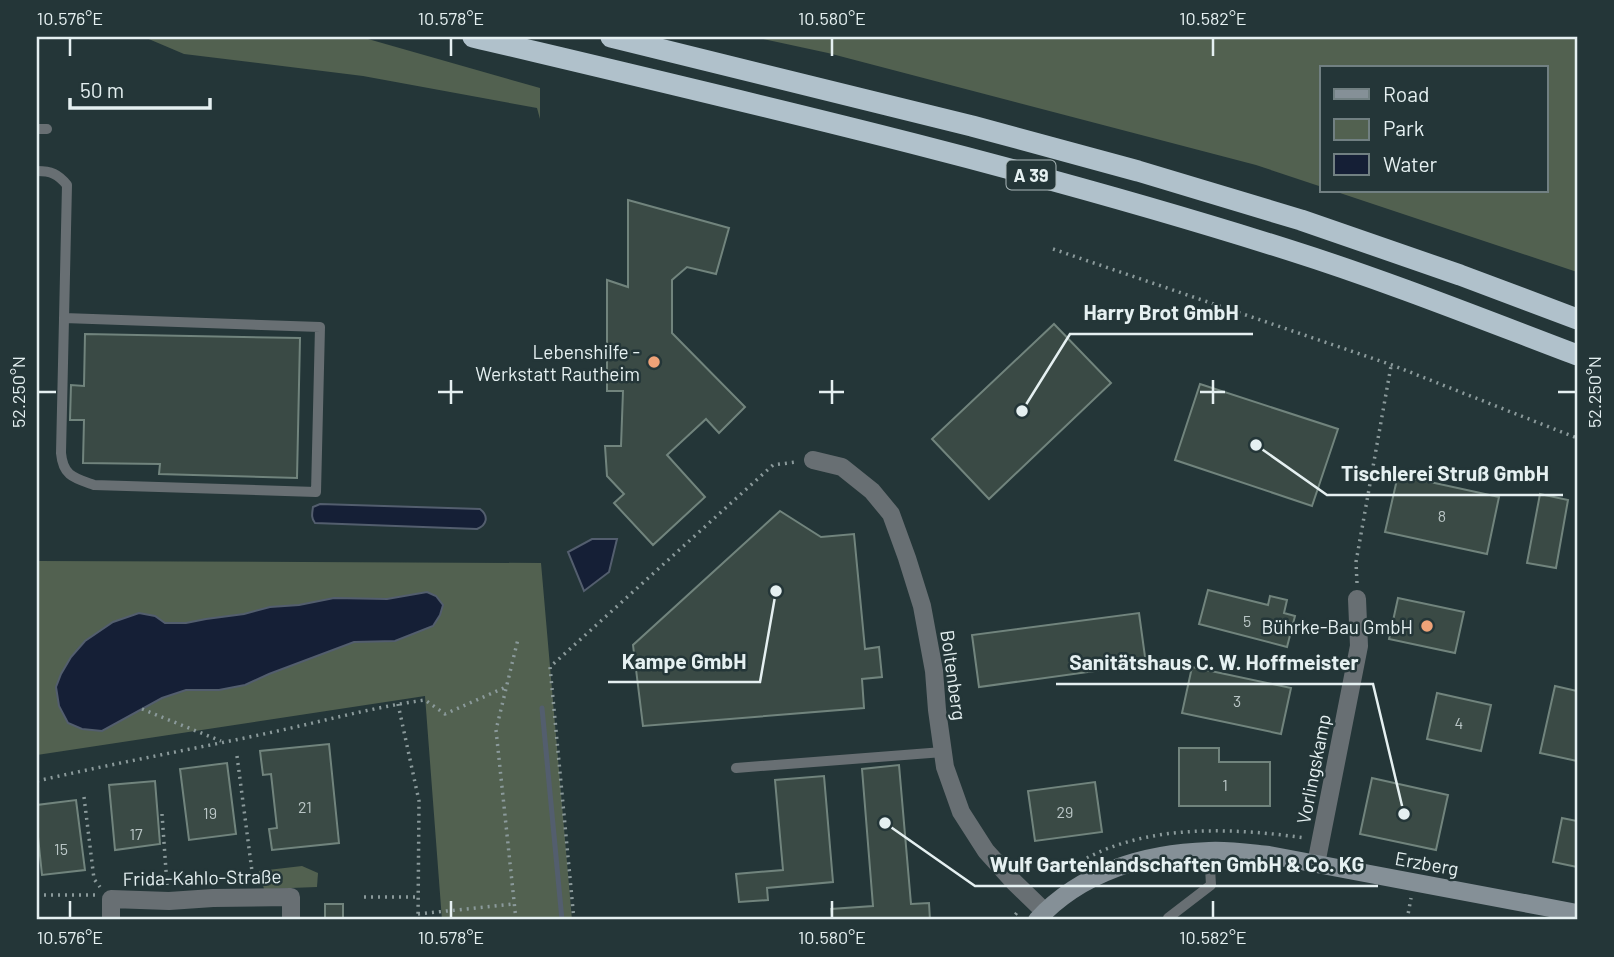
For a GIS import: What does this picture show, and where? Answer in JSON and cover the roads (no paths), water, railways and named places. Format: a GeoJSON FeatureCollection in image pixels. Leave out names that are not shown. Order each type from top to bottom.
{"type":"FeatureCollection","features":[{"type":"Feature","properties":{"kind":"highway","name":"A 39"},"geometry":{"type":"LineString","coordinates":[[473,37],[794,113],[1129,202],[1292,251],[1449,306],[1577,355]]}},
{"type":"Feature","properties":{"kind":"highway","name":"A 39"},"geometry":{"type":"LineString","coordinates":[[611,37],[972,126],[1138,171],[1301,220],[1577,319]]}},
{"type":"Feature","properties":{"kind":"street","name":"Boltenberg"},"geometry":{"type":"LineString","coordinates":[[813,460],[842,467],[872,491],[891,514],[922,606],[934,671],[945,767],[961,812],[986,851],[1041,916]]}},
{"type":"Feature","properties":{"kind":"street","name":"Vorlingskamp"},"geometry":{"type":"LineString","coordinates":[[1316,864],[1359,646],[1357,599]]}},
{"type":"Feature","properties":{"kind":"street","name":"Erzberg"},"geometry":{"type":"LineString","coordinates":[[1041,916],[1069,892],[1111,869],[1144,859],[1209,851],[1269,855],[1577,913]]}},
{"type":"Feature","properties":{"kind":"street","name":"Frida-Kahlo-Straße"},"geometry":{"type":"LineString","coordinates":[[111,920],[111,899],[169,901],[291,897],[291,920]]}},
{"type":"Feature","properties":{"kind":"lane"},"geometry":{"type":"LineString","coordinates":[[37,171],[49,171],[60,176],[67,185],[64,318],[61,453],[66,473],[94,485],[316,492],[320,327],[64,318]]}},
{"type":"Feature","properties":{"kind":"lane"},"geometry":{"type":"LineString","coordinates":[[736,768],[943,752]]}},
{"type":"Feature","properties":{"kind":"lane"},"geometry":{"type":"LineString","coordinates":[[1168,918],[1211,885],[1209,851]]}},
{"type":"Feature","properties":{"kind":"water"},"geometry":{"type":"Polygon","coordinates":[[[320,504],[480,509],[486,520],[477,529],[315,523],[312,518],[313,507],[320,504]]]}},
{"type":"Feature","properties":{"kind":"water"},"geometry":{"type":"Polygon","coordinates":[[[592,539],[617,539],[609,572],[584,591],[568,552],[592,539]]]}},
{"type":"Feature","properties":{"kind":"water"},"geometry":{"type":"Polygon","coordinates":[[[427,592],[436,596],[443,605],[433,626],[395,641],[354,642],[245,685],[219,690],[186,690],[162,698],[102,731],[82,729],[68,723],[59,706],[56,687],[71,657],[85,641],[113,622],[139,613],[155,616],[165,623],[186,623],[334,598],[387,599],[427,592]]]}},
{"type":"Feature","properties":{"kind":"waterway"},"geometry":{"type":"LineString","coordinates":[[542,708],[562,920]]}},
{"type":"Feature","properties":{"kind":"place","name":"Lebenshilfe - Werkstatt Rautheim"},"geometry":{"type":"Point","coordinates":[654,362]}},
{"type":"Feature","properties":{"kind":"place","name":"Harry Brot GmbH"},"geometry":{"type":"Point","coordinates":[1022,411]}},
{"type":"Feature","properties":{"kind":"place","name":"Tischlerei Struß GmbH"},"geometry":{"type":"Point","coordinates":[1256,445]}},
{"type":"Feature","properties":{"kind":"place","name":"Kampe GmbH"},"geometry":{"type":"Point","coordinates":[776,591]}},
{"type":"Feature","properties":{"kind":"place","name":"Bührke-Bau GmbH"},"geometry":{"type":"Point","coordinates":[1427,626]}},
{"type":"Feature","properties":{"kind":"place","name":"Sanitätshaus C. W. Hoffmeister"},"geometry":{"type":"Point","coordinates":[1404,814]}},
{"type":"Feature","properties":{"kind":"place","name":"Wulf Gartenlandschaften GmbH & Co. KG"},"geometry":{"type":"Point","coordinates":[885,823]}}]}
